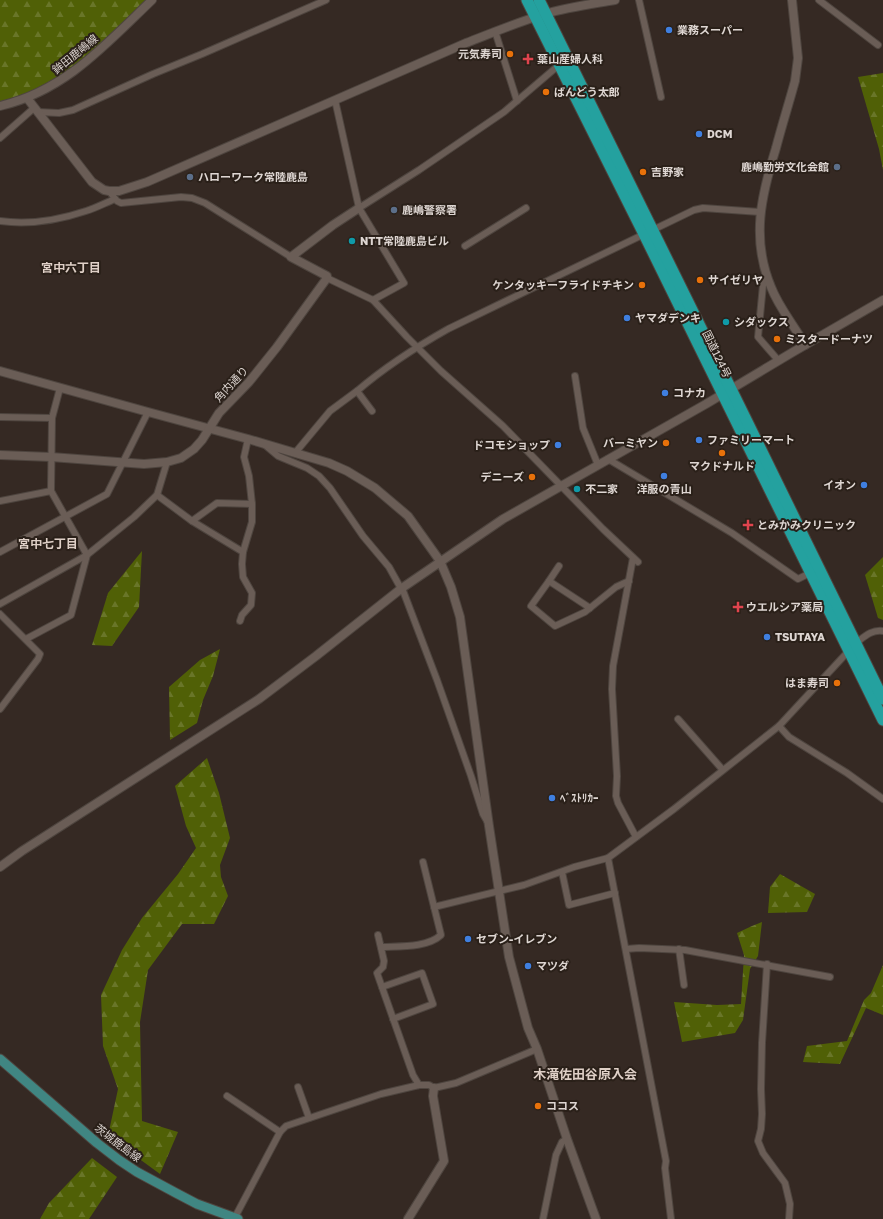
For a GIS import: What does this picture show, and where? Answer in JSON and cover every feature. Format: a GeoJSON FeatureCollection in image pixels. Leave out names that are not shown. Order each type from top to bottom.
{"type":"FeatureCollection","features":[{"type":"Feature","properties":{"kind":"highway","name":"国道124号"},"geometry":{"type":"LineString","coordinates":[[528,0],[541,15],[727,391],[852,646],[883,720]]}},
{"type":"Feature","properties":{"kind":"highway","name":"国道124号"},"geometry":{"type":"LineString","coordinates":[[539,0],[541,15],[560,65],[648,232]]}},
{"type":"Feature","properties":{"kind":"highway","name":"国道124号"},"geometry":{"type":"LineString","coordinates":[[852,646],[883,699]]}},
{"type":"Feature","properties":{"kind":"main road","name":"茨城鹿島線"},"geometry":{"type":"LineString","coordinates":[[0,1060],[119,1160],[176,1194],[235,1219]]}},
{"type":"Feature","properties":{"kind":"street","name":"鉾田鹿嶋線"},"geometry":{"type":"LineString","coordinates":[[0,106],[27,98],[62,80],[94,56],[152,0]]}},
{"type":"Feature","properties":{"kind":"street"},"geometry":{"type":"LineString","coordinates":[[0,138],[36,110],[59,113],[73,110],[152,74],[326,0]]}},
{"type":"Feature","properties":{"kind":"street"},"geometry":{"type":"LineString","coordinates":[[27,98],[92,182],[104,190],[119,191],[147,182],[495,31],[541,15],[598,1],[615,0]]}},
{"type":"Feature","properties":{"kind":"street"},"geometry":{"type":"LineString","coordinates":[[639,0],[661,97]]}},
{"type":"Feature","properties":{"kind":"street"},"geometry":{"type":"LineString","coordinates":[[792,0],[798,58],[795,80],[767,178],[760,212],[760,242],[766,276],[776,298],[796,328],[805,345]]}},
{"type":"Feature","properties":{"kind":"street"},"geometry":{"type":"LineString","coordinates":[[818,0],[878,45]]}},
{"type":"Feature","properties":{"kind":"street"},"geometry":{"type":"LineString","coordinates":[[495,31],[517,101]]}},
{"type":"Feature","properties":{"kind":"street"},"geometry":{"type":"LineString","coordinates":[[291,257],[333,225],[426,165],[504,112],[560,65]]}},
{"type":"Feature","properties":{"kind":"street"},"geometry":{"type":"LineString","coordinates":[[335,100],[359,208],[404,283],[373,300]]}},
{"type":"Feature","properties":{"kind":"street"},"geometry":{"type":"LineString","coordinates":[[109,191],[115,199],[121,203],[182,197],[192,198],[205,203],[291,257],[327,276],[328,278],[373,300],[417,347],[503,426],[603,529],[636,560],[629,581],[613,666],[612,689],[617,776],[616,796],[618,803],[636,837]]}},
{"type":"Feature","properties":{"kind":"street"},"geometry":{"type":"LineString","coordinates":[[0,221],[36,222],[62,218],[86,211],[115,199]]}},
{"type":"Feature","properties":{"kind":"street"},"geometry":{"type":"LineString","coordinates":[[465,246],[526,208]]}},
{"type":"Feature","properties":{"kind":"street"},"geometry":{"type":"LineString","coordinates":[[295,453],[330,411],[368,381],[417,347],[448,329],[694,210],[703,208],[760,212]]}},
{"type":"Feature","properties":{"kind":"street"},"geometry":{"type":"LineString","coordinates":[[766,276],[763,285],[758,337],[778,360]]}},
{"type":"Feature","properties":{"kind":"street","name":"角内通り"},"geometry":{"type":"LineString","coordinates":[[0,455],[144,464],[167,462],[181,458],[194,449],[202,440],[219,413],[249,382],[328,278]]}},
{"type":"Feature","properties":{"kind":"street"},"geometry":{"type":"LineString","coordinates":[[0,868],[22,851],[200,738],[259,698],[316,656],[402,588],[503,519],[883,300]]}},
{"type":"Feature","properties":{"kind":"street"},"geometry":{"type":"LineString","coordinates":[[0,371],[248,439],[329,463],[347,471],[375,488],[408,516],[440,561],[451,587],[460,617],[509,957],[528,1028],[596,1219]]}},
{"type":"Feature","properties":{"kind":"street"},"geometry":{"type":"LineString","coordinates":[[575,376],[583,428],[598,465]]}},
{"type":"Feature","properties":{"kind":"street"},"geometry":{"type":"LineString","coordinates":[[26,639],[72,615],[87,555],[51,491],[52,418],[60,388]]}},
{"type":"Feature","properties":{"kind":"street"},"geometry":{"type":"LineString","coordinates":[[357,391],[372,411]]}},
{"type":"Feature","properties":{"kind":"street"},"geometry":{"type":"LineString","coordinates":[[0,552],[107,494],[148,412]]}},
{"type":"Feature","properties":{"kind":"street"},"geometry":{"type":"LineString","coordinates":[[0,417],[52,418]]}},
{"type":"Feature","properties":{"kind":"street"},"geometry":{"type":"LineString","coordinates":[[240,621],[242,615],[250,605],[252,593],[243,577],[242,564],[243,552],[252,522],[249,476],[244,457],[248,439]]}},
{"type":"Feature","properties":{"kind":"street"},"geometry":{"type":"LineString","coordinates":[[262,443],[278,456],[307,468],[319,476],[330,488],[364,536],[389,567],[402,588],[437,680],[483,814],[489,826]]}},
{"type":"Feature","properties":{"kind":"street"},"geometry":{"type":"LineString","coordinates":[[608,459],[732,533],[798,579],[815,570]]}},
{"type":"Feature","properties":{"kind":"street"},"geometry":{"type":"LineString","coordinates":[[0,604],[87,555],[134,518],[157,495],[167,462]]}},
{"type":"Feature","properties":{"kind":"street"},"geometry":{"type":"LineString","coordinates":[[0,501],[51,491]]}},
{"type":"Feature","properties":{"kind":"street"},"geometry":{"type":"LineString","coordinates":[[157,495],[192,521],[243,552]]}},
{"type":"Feature","properties":{"kind":"street"},"geometry":{"type":"LineString","coordinates":[[192,521],[217,503],[252,504]]}},
{"type":"Feature","properties":{"kind":"street"},"geometry":{"type":"LineString","coordinates":[[559,566],[531,606],[555,626],[585,612],[616,587],[629,581]]}},
{"type":"Feature","properties":{"kind":"street"},"geometry":{"type":"LineString","coordinates":[[549,581],[590,608]]}},
{"type":"Feature","properties":{"kind":"street"},"geometry":{"type":"LineString","coordinates":[[0,614],[40,654],[38,659],[0,709]]}},
{"type":"Feature","properties":{"kind":"street"},"geometry":{"type":"LineString","coordinates":[[434,907],[499,892],[608,858],[778,726],[852,646],[872,632],[878,630],[883,631]]}},
{"type":"Feature","properties":{"kind":"street"},"geometry":{"type":"LineString","coordinates":[[678,719],[722,769]]}},
{"type":"Feature","properties":{"kind":"street"},"geometry":{"type":"LineString","coordinates":[[778,726],[789,737],[847,773],[883,799]]}},
{"type":"Feature","properties":{"kind":"street"},"geometry":{"type":"LineString","coordinates":[[608,858],[666,1161],[665,1168],[671,1219]]}},
{"type":"Feature","properties":{"kind":"street"},"geometry":{"type":"LineString","coordinates":[[381,947],[418,945],[437,939],[441,935],[423,862]]}},
{"type":"Feature","properties":{"kind":"street"},"geometry":{"type":"LineString","coordinates":[[562,872],[568,904],[615,893]]}},
{"type":"Feature","properties":{"kind":"street"},"geometry":{"type":"LineString","coordinates":[[378,935],[384,961],[383,967],[377,973],[413,1075],[419,1084]]}},
{"type":"Feature","properties":{"kind":"street"},"geometry":{"type":"LineString","coordinates":[[626,949],[679,949],[767,964],[830,977]]}},
{"type":"Feature","properties":{"kind":"street"},"geometry":{"type":"LineString","coordinates":[[679,949],[684,985]]}},
{"type":"Feature","properties":{"kind":"street"},"geometry":{"type":"LineString","coordinates":[[767,964],[762,1043],[762,1114],[761,1129],[758,1141],[763,1153],[785,1183],[790,1204],[789,1219]]}},
{"type":"Feature","properties":{"kind":"street"},"geometry":{"type":"LineString","coordinates":[[382,986],[422,973],[433,1004],[394,1019]]}},
{"type":"Feature","properties":{"kind":"street"},"geometry":{"type":"LineString","coordinates":[[235,1219],[280,1132],[286,1126],[381,1094],[419,1084],[429,1085],[434,1088],[456,1083],[536,1049]]}},
{"type":"Feature","properties":{"kind":"street"},"geometry":{"type":"LineString","coordinates":[[298,1087],[309,1118]]}},
{"type":"Feature","properties":{"kind":"street"},"geometry":{"type":"LineString","coordinates":[[408,1219],[444,1161],[433,1096],[434,1088]]}},
{"type":"Feature","properties":{"kind":"street"},"geometry":{"type":"LineString","coordinates":[[227,1096],[280,1132]]}},
{"type":"Feature","properties":{"kind":"street"},"geometry":{"type":"LineString","coordinates":[[543,1219],[556,1155],[562,1142],[567,1139]]}},
{"type":"Feature","properties":{"kind":"green space"},"geometry":{"type":"Polygon","coordinates":[[[0,0],[146,0],[99,47],[74,68],[41,88],[0,102],[0,0]]]}},
{"type":"Feature","properties":{"kind":"green space"},"geometry":{"type":"Polygon","coordinates":[[[883,73],[883,170],[879,149],[858,77],[883,73]]]}},
{"type":"Feature","properties":{"kind":"green space"},"geometry":{"type":"Polygon","coordinates":[[[142,551],[139,607],[112,646],[92,645],[108,593],[142,551]]]}},
{"type":"Feature","properties":{"kind":"green space"},"geometry":{"type":"Polygon","coordinates":[[[883,557],[883,620],[878,618],[865,575],[883,557]]]}},
{"type":"Feature","properties":{"kind":"green space"},"geometry":{"type":"Polygon","coordinates":[[[220,649],[213,676],[203,700],[197,723],[170,740],[169,687],[200,660],[220,649]]]}},
{"type":"Feature","properties":{"kind":"green space"},"geometry":{"type":"Polygon","coordinates":[[[207,758],[219,793],[230,838],[220,865],[221,877],[228,896],[214,924],[182,924],[148,970],[140,1022],[142,1121],[178,1132],[160,1174],[108,1136],[118,1089],[103,1046],[101,995],[122,950],[142,918],[178,874],[196,848],[186,826],[175,786],[207,758]]]}},
{"type":"Feature","properties":{"kind":"green space"},"geometry":{"type":"Polygon","coordinates":[[[780,874],[815,894],[807,912],[768,913],[770,887],[780,874]]]}},
{"type":"Feature","properties":{"kind":"green space"},"geometry":{"type":"Polygon","coordinates":[[[762,922],[758,956],[750,969],[743,1020],[735,1033],[682,1042],[674,1002],[717,1005],[741,1004],[744,955],[737,933],[762,922]]]}},
{"type":"Feature","properties":{"kind":"green space"},"geometry":{"type":"Polygon","coordinates":[[[883,965],[883,1015],[866,1008],[840,1064],[803,1062],[807,1046],[847,1041],[864,1000],[871,993],[883,965]]]}},
{"type":"Feature","properties":{"kind":"green space"},"geometry":{"type":"Polygon","coordinates":[[[92,1158],[117,1177],[89,1219],[40,1219],[49,1203],[92,1158]]]}},
{"type":"Feature","properties":{"kind":"place","name":"業務スーパー"},"geometry":{"type":"Point","coordinates":[669,30]}},
{"type":"Feature","properties":{"kind":"place","name":"元気寿司"},"geometry":{"type":"Point","coordinates":[510,54]}},
{"type":"Feature","properties":{"kind":"place","name":"葉山産婦人科"},"geometry":{"type":"Point","coordinates":[528,59]}},
{"type":"Feature","properties":{"kind":"place","name":"ばんどう太郎"},"geometry":{"type":"Point","coordinates":[546,92]}},
{"type":"Feature","properties":{"kind":"place","name":"DCM"},"geometry":{"type":"Point","coordinates":[699,134]}},
{"type":"Feature","properties":{"kind":"place","name":"鹿嶋勤労文化会館"},"geometry":{"type":"Point","coordinates":[837,167]}},
{"type":"Feature","properties":{"kind":"place","name":"吉野家"},"geometry":{"type":"Point","coordinates":[643,172]}},
{"type":"Feature","properties":{"kind":"place","name":"ハローワーク常陸鹿島"},"geometry":{"type":"Point","coordinates":[190,177]}},
{"type":"Feature","properties":{"kind":"place","name":"鹿嶋警察署"},"geometry":{"type":"Point","coordinates":[394,210]}},
{"type":"Feature","properties":{"kind":"place","name":"NTT常陸鹿島ビル"},"geometry":{"type":"Point","coordinates":[352,241]}},
{"type":"Feature","properties":{"kind":"place","name":"サイゼリヤ"},"geometry":{"type":"Point","coordinates":[700,280]}},
{"type":"Feature","properties":{"kind":"place","name":"ケンタッキーフライドチキン"},"geometry":{"type":"Point","coordinates":[642,285]}},
{"type":"Feature","properties":{"kind":"place","name":"ヤマダデンキ"},"geometry":{"type":"Point","coordinates":[627,318]}},
{"type":"Feature","properties":{"kind":"place","name":"シダックス"},"geometry":{"type":"Point","coordinates":[726,322]}},
{"type":"Feature","properties":{"kind":"place","name":"ミスタードーナツ"},"geometry":{"type":"Point","coordinates":[777,339]}},
{"type":"Feature","properties":{"kind":"place","name":"コナカ"},"geometry":{"type":"Point","coordinates":[665,393]}},
{"type":"Feature","properties":{"kind":"place","name":"ファミリーマート"},"geometry":{"type":"Point","coordinates":[699,440]}},
{"type":"Feature","properties":{"kind":"place","name":"バーミヤン"},"geometry":{"type":"Point","coordinates":[666,443]}},
{"type":"Feature","properties":{"kind":"place","name":"ドコモショップ"},"geometry":{"type":"Point","coordinates":[558,445]}},
{"type":"Feature","properties":{"kind":"place","name":"マクドナルド"},"geometry":{"type":"Point","coordinates":[722,453]}},
{"type":"Feature","properties":{"kind":"place","name":"洋服の青山"},"geometry":{"type":"Point","coordinates":[664,476]}},
{"type":"Feature","properties":{"kind":"place","name":"デニーズ"},"geometry":{"type":"Point","coordinates":[532,477]}},
{"type":"Feature","properties":{"kind":"place","name":"イオン"},"geometry":{"type":"Point","coordinates":[864,485]}},
{"type":"Feature","properties":{"kind":"place","name":"不二家"},"geometry":{"type":"Point","coordinates":[577,489]}},
{"type":"Feature","properties":{"kind":"place","name":"とみかみクリニック"},"geometry":{"type":"Point","coordinates":[748,525]}},
{"type":"Feature","properties":{"kind":"place","name":"ウエルシア薬局"},"geometry":{"type":"Point","coordinates":[738,607]}},
{"type":"Feature","properties":{"kind":"place","name":"TSUTAYA"},"geometry":{"type":"Point","coordinates":[767,637]}},
{"type":"Feature","properties":{"kind":"place","name":"はま寿司"},"geometry":{"type":"Point","coordinates":[837,683]}},
{"type":"Feature","properties":{"kind":"place","name":"ﾍﾞｽﾄﾘｶｰ"},"geometry":{"type":"Point","coordinates":[552,798]}},
{"type":"Feature","properties":{"kind":"place","name":"セブン-イレブン"},"geometry":{"type":"Point","coordinates":[468,939]}},
{"type":"Feature","properties":{"kind":"place","name":"マツダ"},"geometry":{"type":"Point","coordinates":[528,966]}},
{"type":"Feature","properties":{"kind":"place","name":"ココス"},"geometry":{"type":"Point","coordinates":[538,1106]}},
{"type":"Feature","properties":{"kind":"district","name":"宮中六丁目"},"geometry":{"type":"Point","coordinates":[71,268]}},
{"type":"Feature","properties":{"kind":"district","name":"宮中七丁目"},"geometry":{"type":"Point","coordinates":[48,544]}},
{"type":"Feature","properties":{"kind":"district","name":"木滝佐田谷原入会"},"geometry":{"type":"Point","coordinates":[585,1074]}}]}
